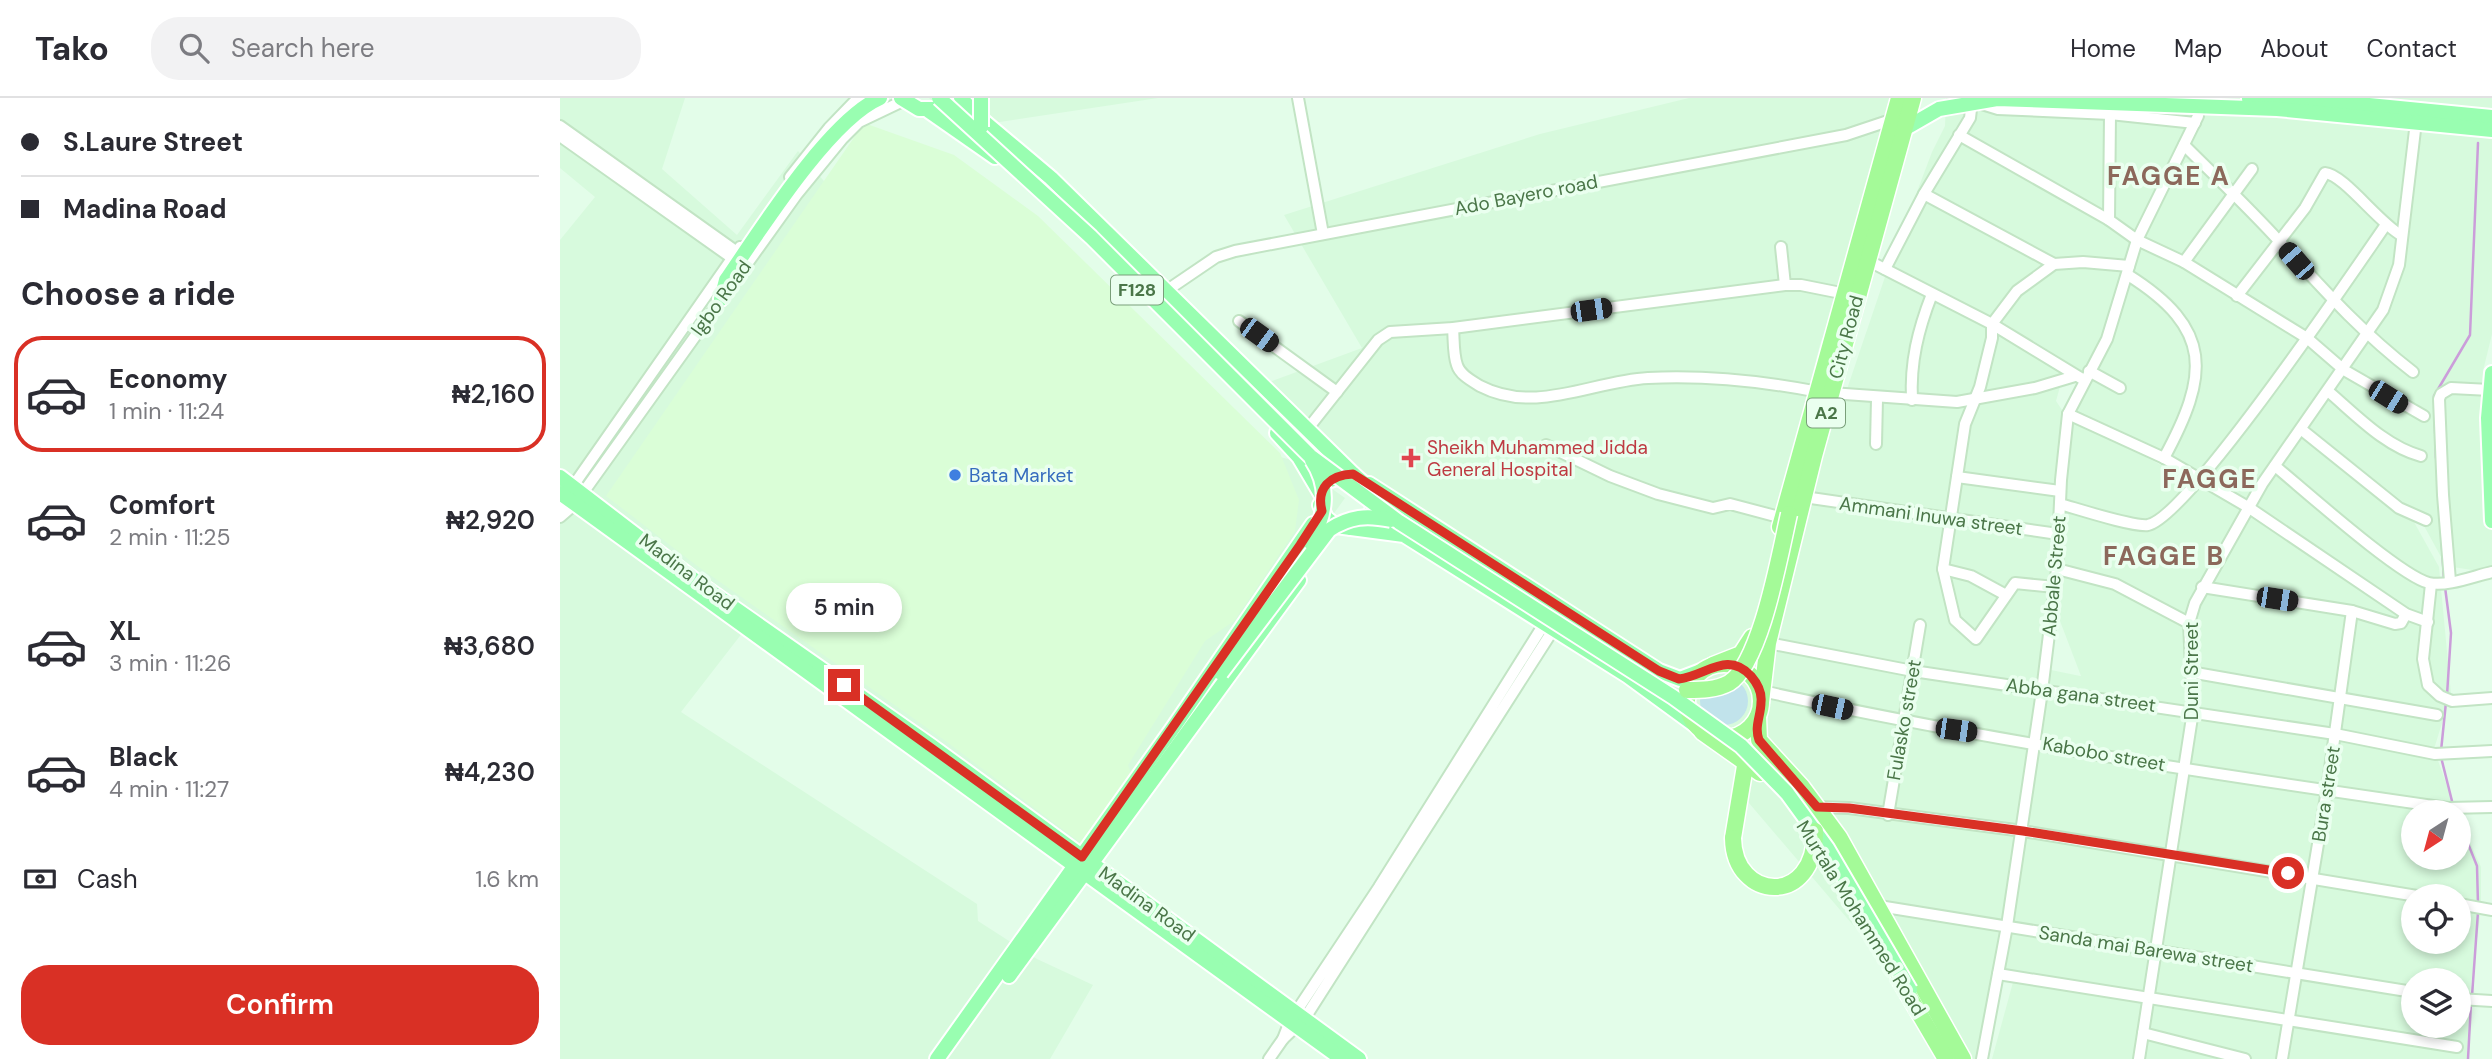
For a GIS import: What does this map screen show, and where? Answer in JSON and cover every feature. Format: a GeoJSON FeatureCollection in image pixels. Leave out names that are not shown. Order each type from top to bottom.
{"type":"FeatureCollection","features":[{"type":"Feature","properties":{"kind":"highway","name":"City Road"},"geometry":{"type":"LineString","coordinates":[[1815,831],[1814,857],[1810,866],[1801,877],[1781,886],[1766,885],[1751,878],[1738,862],[1733,838],[1797,497],[1825,393],[1867,260],[1900,124],[1899,98]]}},
{"type":"Feature","properties":{"kind":"highway","name":"City Road"},"geometry":{"type":"LineString","coordinates":[[1825,393],[1846,294],[1900,124],[1913,98]]}},
{"type":"Feature","properties":{"kind":"highway"},"geometry":{"type":"LineString","coordinates":[[1758,709],[1733,737],[1712,737],[1699,728],[1688,712],[1686,697],[1691,682],[1707,668],[1741,654],[1751,640],[1786,516],[1797,497]]}},
{"type":"Feature","properties":{"kind":"highway"},"geometry":{"type":"LineString","coordinates":[[1682,690],[1715,688],[1730,682],[1752,657],[1786,516]]}},
{"type":"Feature","properties":{"kind":"highway","name":"A2"},"geometry":{"type":"LineString","coordinates":[[1707,668],[1724,664],[1746,671],[1760,690],[1758,709]]}},
{"type":"Feature","properties":{"kind":"highway","name":"Murtala Mohammed Road"},"geometry":{"type":"LineString","coordinates":[[1758,709],[1759,740],[1817,807],[1839,837],[1878,906],[1933,1021],[1946,1059]]}},
{"type":"Feature","properties":{"kind":"highway","name":"Murtala Mohammed Road"},"geometry":{"type":"LineString","coordinates":[[1699,728],[1746,761],[1783,797],[1814,836],[1933,1021],[1963,1059]]}},
{"type":"Feature","properties":{"kind":"main road"},"geometry":{"type":"LineString","coordinates":[[715,295],[733,262],[820,145],[865,98]]}},
{"type":"Feature","properties":{"kind":"main road"},"geometry":{"type":"LineString","coordinates":[[733,262],[831,138],[852,115],[880,98]]}},
{"type":"Feature","properties":{"kind":"main road","name":"F128"},"geometry":{"type":"LineString","coordinates":[[961,98],[976,115],[1051,178],[1306,431],[1359,478],[1659,671],[1679,679],[1707,668]]}},
{"type":"Feature","properties":{"kind":"main road"},"geometry":{"type":"LineString","coordinates":[[981,98],[981,127]]}},
{"type":"Feature","properties":{"kind":"main road"},"geometry":{"type":"LineString","coordinates":[[2219,98],[2318,100],[2492,115]]}},
{"type":"Feature","properties":{"kind":"main road","name":"F128"},"geometry":{"type":"LineString","coordinates":[[902,99],[941,101],[973,140],[1061,214],[1287,443],[1321,494]]}},
{"type":"Feature","properties":{"kind":"main road"},"geometry":{"type":"LineString","coordinates":[[1900,124],[1939,109],[1977,100],[2277,109],[2492,130]]}},
{"type":"Feature","properties":{"kind":"main road"},"geometry":{"type":"LineString","coordinates":[[941,101],[981,127],[1050,186],[1315,449],[1362,487],[1452,548],[1682,690],[1746,740],[1793,789],[1834,844],[1933,1021]]}},
{"type":"Feature","properties":{"kind":"main road"},"geometry":{"type":"LineString","coordinates":[[941,101],[1091,237],[1310,456],[1399,522],[1707,719],[1766,770],[1815,831],[1913,987]]}},
{"type":"Feature","properties":{"kind":"main road"},"geometry":{"type":"LineString","coordinates":[[2492,373],[2488,464],[2492,521]]}},
{"type":"Feature","properties":{"kind":"main road"},"geometry":{"type":"LineString","coordinates":[[1208,705],[1219,672],[1312,540],[1320,523],[1324,493],[1317,467],[1310,456]]}},
{"type":"Feature","properties":{"kind":"main road","name":"Madina Road"},"geometry":{"type":"LineString","coordinates":[[560,477],[569,498],[1297,1019],[1359,1059]]}},
{"type":"Feature","properties":{"kind":"main road"},"geometry":{"type":"LineString","coordinates":[[937,1059],[1083,864],[1208,705],[1317,553],[1347,528],[1361,525],[1373,510],[1371,490],[1359,478],[1329,481],[1321,494],[1322,511],[1328,521],[1347,528],[1404,535],[1664,700],[1699,728]]}},
{"type":"Feature","properties":{"kind":"main road"},"geometry":{"type":"LineString","coordinates":[[948,1059],[1322,511]]}},
{"type":"Feature","properties":{"kind":"main road"},"geometry":{"type":"LineString","coordinates":[[1194,696],[1219,672],[1329,530],[1340,523],[1365,515],[1399,522]]}},
{"type":"Feature","properties":{"kind":"main road","name":"Madina Road"},"geometry":{"type":"LineString","coordinates":[[1297,1019],[1342,1059]]}},
{"type":"Feature","properties":{"kind":"street","name":"Igbo Road"},"geometry":{"type":"LineString","coordinates":[[733,262],[807,154],[858,98]]}},
{"type":"Feature","properties":{"kind":"street"},"geometry":{"type":"LineString","coordinates":[[1298,98],[1323,234]]}},
{"type":"Feature","properties":{"kind":"street"},"geometry":{"type":"LineString","coordinates":[[2338,98],[2492,115]]}},
{"type":"Feature","properties":{"kind":"street","name":"Igbo Road"},"geometry":{"type":"LineString","coordinates":[[560,517],[569,498],[715,295],[842,139],[859,122],[902,99]]}},
{"type":"Feature","properties":{"kind":"street"},"geometry":{"type":"LineString","coordinates":[[1885,269],[1924,194],[1970,118],[1977,100],[1998,109],[2110,114],[2109,220]]}},
{"type":"Feature","properties":{"kind":"street","name":"Abbale Street"},"geometry":{"type":"LineString","coordinates":[[1982,1059],[2023,831],[2042,691],[2057,569],[2060,491],[2068,415],[2083,376],[2107,339],[2137,240],[2197,120],[2110,114]]}},
{"type":"Feature","properties":{"kind":"street","name":"Ado Bayero road"},"geometry":{"type":"LineString","coordinates":[[1166,291],[1216,257],[1323,234],[1900,124]]}},
{"type":"Feature","properties":{"kind":"street"},"geometry":{"type":"LineString","coordinates":[[560,126],[733,262]]}},
{"type":"Feature","properties":{"kind":"street","name":"Duni Street"},"geometry":{"type":"LineString","coordinates":[[2139,1059],[2193,711],[2189,623],[2202,587],[2248,507],[2368,337],[2392,288],[2399,265],[2415,130]]}},
{"type":"Feature","properties":{"kind":"street"},"geometry":{"type":"LineString","coordinates":[[1959,135],[2109,220],[2137,240],[2184,262],[2307,338],[2344,370],[2424,416]]}},
{"type":"Feature","properties":{"kind":"street"},"geometry":{"type":"LineString","coordinates":[[560,136],[733,262]]}},
{"type":"Feature","properties":{"kind":"street"},"geometry":{"type":"LineString","coordinates":[[2184,145],[2278,240],[2332,302],[2368,337],[2413,372]]}},
{"type":"Feature","properties":{"kind":"street"},"geometry":{"type":"LineString","coordinates":[[2184,262],[2252,169]]}},
{"type":"Feature","properties":{"kind":"street"},"geometry":{"type":"LineString","coordinates":[[2237,296],[2305,208],[2327,173],[2345,184],[2385,226],[2401,235]]}},
{"type":"Feature","properties":{"kind":"street"},"geometry":{"type":"LineString","coordinates":[[1924,194],[2054,264],[2128,270],[2176,313],[2190,335],[2196,356],[2192,400],[2164,458]]}},
{"type":"Feature","properties":{"kind":"street"},"geometry":{"type":"LineString","coordinates":[[2060,504],[2150,525],[2201,480],[2307,338],[2385,226]]}},
{"type":"Feature","properties":{"kind":"street"},"geometry":{"type":"LineString","coordinates":[[1781,247],[1785,285]]}},
{"type":"Feature","properties":{"kind":"street"},"geometry":{"type":"LineString","coordinates":[[1867,260],[1993,324],[2083,376],[2120,388]]}},
{"type":"Feature","properties":{"kind":"street"},"geometry":{"type":"LineString","coordinates":[[2054,264],[2017,291],[1993,324],[1989,350],[1965,424],[1943,569],[1955,620],[1972,638],[1979,637],[2006,595],[2018,582],[2055,587]]}},
{"type":"Feature","properties":{"kind":"street"},"geometry":{"type":"LineString","coordinates":[[1306,431],[1383,335],[1390,332],[1453,328],[1785,285],[1801,285],[1846,294]]}},
{"type":"Feature","properties":{"kind":"street"},"geometry":{"type":"LineString","coordinates":[[1912,400],[1911,372],[1916,341],[1932,294]]}},
{"type":"Feature","properties":{"kind":"street"},"geometry":{"type":"LineString","coordinates":[[1240,321],[1337,392]]}},
{"type":"Feature","properties":{"kind":"street"},"geometry":{"type":"LineString","coordinates":[[1453,328],[1458,368],[1469,380],[1487,389],[1538,398],[1576,394],[1648,378],[1750,380],[1877,399],[1957,402],[2083,376]]}},
{"type":"Feature","properties":{"kind":"street"},"geometry":{"type":"LineString","coordinates":[[2451,581],[2443,495],[2441,394],[2451,388],[2490,390]]}},
{"type":"Feature","properties":{"kind":"street"},"geometry":{"type":"LineString","coordinates":[[2329,392],[2402,451],[2421,456]]}},
{"type":"Feature","properties":{"kind":"street"},"geometry":{"type":"LineString","coordinates":[[1876,444],[1877,399]]}},
{"type":"Feature","properties":{"kind":"street"},"geometry":{"type":"LineString","coordinates":[[2068,415],[2164,458],[2248,507],[2406,614],[2428,622]]}},
{"type":"Feature","properties":{"kind":"street"},"geometry":{"type":"LineString","coordinates":[[2302,430],[2399,508],[2426,520]]}},
{"type":"Feature","properties":{"kind":"street"},"geometry":{"type":"LineString","coordinates":[[1546,445],[1610,476],[1658,494],[1713,508],[1730,504],[1786,516]]}},
{"type":"Feature","properties":{"kind":"street"},"geometry":{"type":"LineString","coordinates":[[2275,466],[2396,563],[2431,584],[2492,572]]}},
{"type":"Feature","properties":{"kind":"street"},"geometry":{"type":"LineString","coordinates":[[1957,477],[2060,491]]}},
{"type":"Feature","properties":{"kind":"street","name":"Ammani Inuwa street"},"geometry":{"type":"LineString","coordinates":[[1797,497],[1950,521],[2058,534]]}},
{"type":"Feature","properties":{"kind":"street"},"geometry":{"type":"LineString","coordinates":[[1943,569],[1971,576],[2006,595]]}},
{"type":"Feature","properties":{"kind":"street"},"geometry":{"type":"LineString","coordinates":[[2057,569],[2115,584],[2189,623]]}},
{"type":"Feature","properties":{"kind":"street"},"geometry":{"type":"LineString","coordinates":[[2431,584],[2423,659],[2428,685],[2440,696],[2452,701],[2492,698]]}},
{"type":"Feature","properties":{"kind":"street"},"geometry":{"type":"LineString","coordinates":[[2202,587],[2351,611],[2395,624],[2401,623],[2406,614]]}},
{"type":"Feature","properties":{"kind":"street","name":"Bura street"},"geometry":{"type":"LineString","coordinates":[[2282,1059],[2327,790],[2351,611]]}},
{"type":"Feature","properties":{"kind":"street","name":"Fulasko street"},"geometry":{"type":"LineString","coordinates":[[1888,815],[1920,625]]}},
{"type":"Feature","properties":{"kind":"street"},"geometry":{"type":"LineString","coordinates":[[1269,1059],[1548,627]]}},
{"type":"Feature","properties":{"kind":"street","name":"Abba gana street"},"geometry":{"type":"LineString","coordinates":[[1751,640],[2042,691],[2193,711],[2335,734],[2435,754],[2449,756],[2492,751]]}},
{"type":"Feature","properties":{"kind":"street"},"geometry":{"type":"LineString","coordinates":[[2190,672],[2437,715]]}},
{"type":"Feature","properties":{"kind":"street","name":"Kabobo street"},"geometry":{"type":"LineString","coordinates":[[1758,709],[1903,723],[2035,742],[2186,769],[2454,808],[2492,807]]}},
{"type":"Feature","properties":{"kind":"street"},"geometry":{"type":"LineString","coordinates":[[1817,807],[2023,831],[2312,876],[2401,893]]}},
{"type":"Feature","properties":{"kind":"street","name":"Sanda mai Barewa street"},"geometry":{"type":"LineString","coordinates":[[1878,906],[2401,990]]}},
{"type":"Feature","properties":{"kind":"street"},"geometry":{"type":"LineString","coordinates":[[1998,974],[2457,1047]]}},
{"type":"Feature","properties":{"kind":"street"},"geometry":{"type":"LineString","coordinates":[[2471,1001],[2492,1001]]}},
{"type":"Feature","properties":{"kind":"street"},"geometry":{"type":"LineString","coordinates":[[2143,1033],[2245,1059]]}},
{"type":"Feature","properties":{"kind":"shaded area"},"geometry":{"type":"Polygon","coordinates":[[[560,98],[685,98],[662,169],[737,235],[798,151],[836,195],[1107,407],[1291,460],[1345,498],[1083,862],[750,623],[681,712],[977,904],[978,921],[1037,959],[1093,985],[1050,1059],[560,1059],[560,240],[595,197],[560,168],[560,98]]]}},
{"type":"Feature","properties":{"kind":"shaded area"},"geometry":{"type":"Polygon","coordinates":[[[929,98],[1158,98],[960,128],[929,98]]]}},
{"type":"Feature","properties":{"kind":"shaded area"},"geometry":{"type":"Polygon","coordinates":[[[1689,98],[1906,98],[1835,312],[1821,341],[1782,491],[1918,522],[1947,525],[1947,520],[1811,494],[1841,398],[1921,405],[1972,403],[1974,396],[1902,397],[1846,392],[1887,271],[1932,152],[1945,126],[1946,98],[2492,98],[2492,334],[2483,371],[2485,458],[2492,502],[2492,573],[2446,566],[2417,513],[2316,433],[2312,437],[2409,513],[2439,567],[2451,694],[2434,749],[2452,800],[2401,800],[2401,870],[2471,870],[2471,845],[2481,867],[2481,909],[2471,984],[2471,968],[2401,968],[2401,1038],[2468,1038],[2467,1059],[1992,1059],[2015,975],[1993,970],[1976,1059],[1942,1059],[1875,951],[1743,796],[1738,764],[1661,705],[1359,493],[1242,392],[1362,348],[1284,215],[1540,134],[1689,98]],[[1996,318],[2003,328],[2064,372],[2056,401],[2064,413],[2306,543],[2308,540],[2074,412],[2087,374],[1996,318]],[[2052,600],[2051,670],[2081,676],[2052,600]]]}},
{"type":"Feature","properties":{"kind":"shaded area","name":"Bata Market"},"geometry":{"type":"Polygon","coordinates":[[[864,123],[954,155],[1038,216],[1280,453],[1299,500],[1295,531],[1234,621],[1205,641],[1128,765],[1132,778],[1085,846],[947,742],[696,565],[606,496],[864,123]]]}},
{"type":"Feature","properties":{"kind":"shaded area"},"geometry":{"type":"Polygon","coordinates":[[[1724,677],[1741,684],[1748,701],[1741,718],[1724,725],[1707,718],[1700,701],[1707,684],[1724,677]]]}},
{"type":"Feature","properties":{"kind":"waterway"},"geometry":{"type":"LineString","coordinates":[[2436,458],[2434,396],[2470,335],[2478,143]]}},
{"type":"Feature","properties":{"kind":"waterway"},"geometry":{"type":"LineString","coordinates":[[2441,531],[2444,580]]}},
{"type":"Feature","properties":{"kind":"waterway"},"geometry":{"type":"LineString","coordinates":[[2445,587],[2451,633],[2447,695]]}},
{"type":"Feature","properties":{"kind":"waterway"},"geometry":{"type":"LineString","coordinates":[[2441,751],[2446,702]]}},
{"type":"Feature","properties":{"kind":"waterway"},"geometry":{"type":"LineString","coordinates":[[2441,757],[2452,800]]}},
{"type":"Feature","properties":{"kind":"waterway"},"geometry":{"type":"LineString","coordinates":[[2471,851],[2477,866],[2478,905]]}},
{"type":"Feature","properties":{"kind":"waterway"},"geometry":{"type":"LineString","coordinates":[[2472,996],[2478,912]]}},
{"type":"Feature","properties":{"kind":"waterway"},"geometry":{"type":"LineString","coordinates":[[2468,1059],[2469,1038]]}},
{"type":"Feature","properties":{"kind":"place","name":"Sheikh Muhammed Jidda General Hospital"},"geometry":{"type":"Point","coordinates":[1411,458]}},
{"type":"Feature","properties":{"kind":"place","name":"Bata Market"},"geometry":{"type":"Point","coordinates":[955,475]}},
{"type":"Feature","properties":{"kind":"district","name":"FAGGE A"},"geometry":{"type":"Point","coordinates":[2169,176]}},
{"type":"Feature","properties":{"kind":"district","name":"FAGGE"},"geometry":{"type":"Point","coordinates":[2210,479]}},
{"type":"Feature","properties":{"kind":"district","name":"FAGGE B"},"geometry":{"type":"Point","coordinates":[2164,556]}},
{"type":"Feature","properties":{"kind":"route"},"geometry":{"type":"LineString","coordinates":[[844,685],[1082,857],[1300,545],[1322,511],[1320,503],[1324,487],[1336,477],[1353,474],[1411,514],[1659,671],[1679,679],[1687,678],[1713,665],[1736,666],[1746,671],[1760,690],[1761,702],[1756,728],[1759,740],[1817,807],[1849,808],[2023,831],[2288,873]]}}]}
